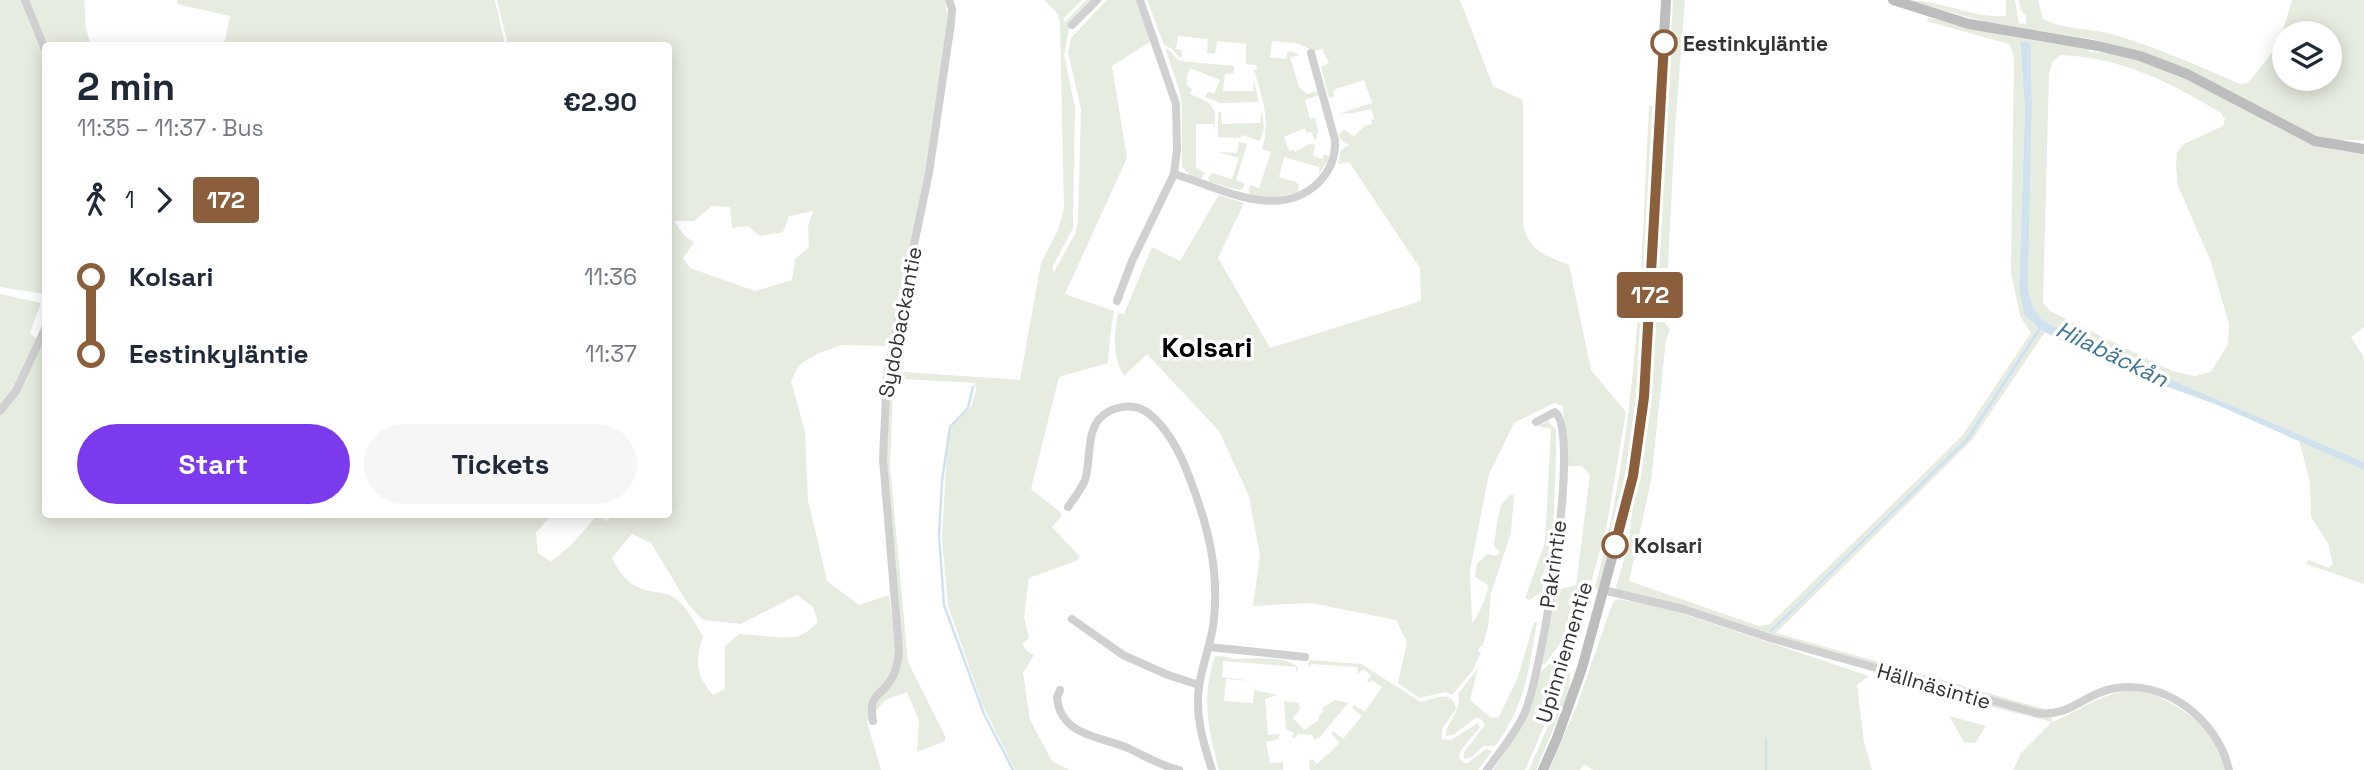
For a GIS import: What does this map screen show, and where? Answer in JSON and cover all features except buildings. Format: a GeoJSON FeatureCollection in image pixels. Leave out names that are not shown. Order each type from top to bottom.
{"type":"FeatureCollection","features":[{"type":"Feature","properties":{"kind":"main road","name":"Upinniementie"},"geometry":{"type":"LineString","coordinates":[[1543,770],[1569,707],[1633,476],[1644,397],[1666,0]]}},
{"type":"Feature","properties":{"kind":"main road"},"geometry":{"type":"LineString","coordinates":[[1893,0],[1969,24],[2098,46],[2140,56],[2186,74],[2307,138],[2340,147],[2364,149]]}},
{"type":"Feature","properties":{"kind":"street"},"geometry":{"type":"LineString","coordinates":[[25,0],[42,42]]}},
{"type":"Feature","properties":{"kind":"street","name":"Sydobackantie"},"geometry":{"type":"LineString","coordinates":[[873,721],[873,697],[893,676],[899,650],[883,458],[887,374],[929,173],[951,23],[952,9],[949,0]]}},
{"type":"Feature","properties":{"kind":"street"},"geometry":{"type":"LineString","coordinates":[[1072,25],[1097,0]]}},
{"type":"Feature","properties":{"kind":"street"},"geometry":{"type":"LineString","coordinates":[[1117,301],[1132,261],[1174,174],[1177,150],[1176,104],[1140,0]]}},
{"type":"Feature","properties":{"kind":"street"},"geometry":{"type":"LineString","coordinates":[[1174,174],[1257,201],[1291,200],[1314,187],[1331,166],[1336,152],[1311,53]]}},
{"type":"Feature","properties":{"kind":"street"},"geometry":{"type":"LineString","coordinates":[[0,411],[16,391],[42,336]]}},
{"type":"Feature","properties":{"kind":"street"},"geometry":{"type":"LineString","coordinates":[[1068,507],[1084,481],[1097,422],[1106,413],[1133,405],[1146,411],[1168,436],[1186,468],[1211,541],[1215,569],[1214,621],[1199,685],[1199,728],[1212,770]]}},
{"type":"Feature","properties":{"kind":"street","name":"Pakrintie"},"geometry":{"type":"LineString","coordinates":[[1487,770],[1516,729],[1534,687],[1558,543],[1564,469],[1561,418],[1555,412],[1536,422]]}},
{"type":"Feature","properties":{"kind":"street","name":"Hällnäsintie"},"geometry":{"type":"LineString","coordinates":[[1603,590],[1683,609],[1759,635],[2036,713],[2053,715],[2097,694],[2129,686],[2163,694],[2193,711],[2213,732],[2227,758],[2229,770]]}},
{"type":"Feature","properties":{"kind":"street"},"geometry":{"type":"LineString","coordinates":[[1072,619],[1142,665],[1199,685]]}},
{"type":"Feature","properties":{"kind":"street"},"geometry":{"type":"LineString","coordinates":[[1209,647],[1305,657]]}},
{"type":"Feature","properties":{"kind":"street"},"geometry":{"type":"LineString","coordinates":[[1060,690],[1057,697],[1059,708],[1068,722],[1082,734],[1121,745],[1179,770]]}},
{"type":"Feature","properties":{"kind":"shaded area"},"geometry":{"type":"Polygon","coordinates":[[[0,0],[84,0],[86,29],[90,42],[42,42],[42,294],[0,287],[0,0]]]}},
{"type":"Feature","properties":{"kind":"shaded area"},"geometry":{"type":"Polygon","coordinates":[[[177,0],[495,0],[504,42],[223,42],[230,16],[177,4],[177,0]]]}},
{"type":"Feature","properties":{"kind":"shaded area"},"geometry":{"type":"Polygon","coordinates":[[[497,0],[945,0],[948,24],[924,179],[889,346],[841,345],[817,354],[799,365],[791,381],[805,432],[808,500],[827,581],[859,605],[889,595],[896,648],[886,478],[890,371],[1020,380],[1041,263],[1058,230],[1064,209],[1060,23],[1058,14],[1044,0],[1082,0],[1063,19],[1065,22],[1086,0],[1092,0],[1070,23],[1064,55],[1075,107],[1073,228],[1052,268],[1054,272],[1075,234],[1078,221],[1081,109],[1068,52],[1071,38],[1107,0],[1136,0],[1151,41],[1112,66],[1127,158],[1065,294],[1114,311],[1108,363],[1059,377],[1031,489],[1060,512],[1062,516],[1052,527],[1080,557],[1076,561],[1029,578],[1024,617],[1029,638],[1022,644],[1034,655],[1023,673],[1030,720],[1052,761],[1070,770],[1015,770],[983,706],[948,606],[942,539],[947,449],[951,427],[971,407],[976,391],[975,383],[904,379],[893,388],[890,466],[908,662],[945,736],[945,741],[917,752],[919,721],[907,692],[885,700],[867,722],[881,770],[0,770],[0,294],[41,303],[30,333],[37,339],[42,326],[42,518],[548,518],[536,533],[538,553],[551,562],[595,518],[607,521],[610,518],[672,518],[672,42],[507,42],[497,0]],[[712,206],[694,221],[674,221],[694,243],[683,258],[690,268],[755,291],[792,280],[795,259],[809,247],[808,226],[813,211],[789,216],[783,232],[760,236],[748,226],[732,228],[730,207],[712,206]],[[632,534],[612,558],[632,584],[669,595],[686,609],[703,636],[698,667],[713,695],[725,689],[725,646],[739,634],[796,637],[818,622],[813,607],[797,595],[741,624],[703,620],[688,604],[651,543],[632,534]]]}},
{"type":"Feature","properties":{"kind":"shaded area"},"geometry":{"type":"Polygon","coordinates":[[[1147,0],[1460,0],[1493,86],[1523,100],[1523,225],[1534,247],[1569,265],[1591,370],[1626,412],[1606,529],[1578,629],[1567,634],[1545,664],[1541,665],[1553,591],[1576,585],[1590,475],[1582,466],[1567,466],[1563,406],[1554,403],[1514,423],[1489,474],[1470,570],[1472,623],[1482,605],[1488,585],[1475,577],[1477,563],[1488,554],[1496,556],[1500,552],[1494,546],[1499,512],[1510,495],[1514,495],[1511,533],[1491,593],[1488,627],[1482,647],[1480,646],[1478,651],[1481,652],[1473,670],[1452,695],[1446,692],[1419,698],[1398,683],[1407,642],[1396,620],[1311,603],[1253,606],[1260,556],[1249,496],[1219,431],[1147,354],[1124,376],[1117,361],[1115,345],[1118,313],[1124,314],[1152,247],[1180,261],[1219,195],[1244,203],[1218,258],[1270,348],[1421,301],[1420,268],[1349,162],[1338,164],[1341,150],[1349,145],[1341,140],[1339,134],[1344,130],[1354,136],[1364,126],[1372,124],[1371,120],[1374,119],[1371,109],[1339,114],[1372,103],[1364,80],[1333,90],[1334,96],[1329,98],[1321,67],[1329,63],[1322,49],[1314,51],[1296,43],[1272,41],[1270,57],[1286,59],[1290,51],[1300,55],[1290,57],[1299,87],[1307,94],[1318,91],[1320,95],[1305,100],[1310,119],[1315,118],[1318,131],[1316,141],[1305,128],[1284,137],[1289,151],[1295,152],[1309,144],[1315,145],[1313,156],[1322,159],[1324,154],[1330,157],[1319,174],[1319,167],[1284,157],[1279,177],[1296,182],[1299,185],[1298,192],[1274,197],[1249,194],[1250,185],[1259,188],[1271,152],[1262,149],[1266,129],[1264,109],[1254,70],[1257,69],[1256,65],[1246,64],[1246,44],[1217,41],[1215,54],[1207,53],[1208,39],[1178,36],[1176,49],[1182,50],[1182,57],[1179,57],[1164,45],[1147,0]]]}},
{"type":"Feature","properties":{"kind":"shaded area"},"geometry":{"type":"Polygon","coordinates":[[[1673,0],[1685,0],[1665,323],[1670,330],[1666,340],[1651,481],[1629,581],[1759,626],[1770,624],[1962,436],[2031,333],[2020,316],[2011,272],[2014,56],[2009,44],[1926,21],[1930,18],[2013,37],[2134,58],[2180,75],[2311,143],[2336,150],[2364,152],[2364,327],[2351,337],[2364,358],[2364,462],[2174,381],[2045,322],[2038,314],[2028,288],[2031,47],[2020,41],[2025,109],[2019,288],[2032,323],[2038,328],[1966,438],[1768,632],[1771,633],[1969,440],[2041,330],[2045,332],[1972,440],[1776,633],[2048,710],[2023,708],[1617,591],[1629,542],[1649,402],[1673,0]],[[2061,55],[2053,61],[2049,73],[2043,303],[2050,311],[2172,371],[2195,376],[2211,372],[2228,344],[2229,324],[2211,262],[2178,186],[2176,166],[2177,152],[2184,144],[2223,126],[2225,119],[2220,112],[2145,73],[2084,57],[2061,55]]]}},
{"type":"Feature","properties":{"kind":"shaded area"},"geometry":{"type":"Polygon","coordinates":[[[1906,0],[1980,14],[2006,16],[2006,0],[2015,0],[2019,24],[2026,25],[2026,16],[2021,10],[2019,0],[2038,0],[2043,19],[2051,23],[2129,39],[2240,84],[2248,83],[2272,53],[2272,91],[2342,91],[2342,21],[2286,21],[2292,0],[2364,0],[2364,140],[2329,140],[2295,128],[2097,40],[1990,23],[1906,0]]]}},
{"type":"Feature","properties":{"kind":"shaded area"},"geometry":{"type":"Polygon","coordinates":[[[1165,48],[1181,61],[1234,66],[1234,73],[1225,74],[1223,91],[1253,91],[1254,80],[1259,102],[1220,103],[1205,97],[1208,92],[1214,94],[1220,80],[1190,68],[1186,84],[1192,89],[1190,94],[1212,106],[1215,115],[1214,131],[1213,124],[1196,124],[1196,168],[1205,173],[1201,179],[1191,176],[1182,167],[1180,92],[1165,48]]]}},
{"type":"Feature","properties":{"kind":"shaded area"},"geometry":{"type":"Polygon","coordinates":[[[1651,105],[1654,108],[1635,419],[1619,515],[1598,591],[1595,587],[1609,528],[1629,409],[1640,288],[1651,105]]]}},
{"type":"Feature","properties":{"kind":"shaded area"},"geometry":{"type":"Polygon","coordinates":[[[1262,111],[1264,128],[1260,141],[1242,135],[1240,138],[1218,137],[1218,112],[1221,112],[1222,124],[1260,123],[1262,111]]]}},
{"type":"Feature","properties":{"kind":"shaded area"},"geometry":{"type":"Polygon","coordinates":[[[1239,142],[1247,144],[1236,180],[1244,183],[1243,188],[1239,190],[1209,182],[1208,178],[1212,173],[1232,179],[1239,158],[1218,152],[1237,153],[1239,142]]]}},
{"type":"Feature","properties":{"kind":"shaded area"},"geometry":{"type":"Polygon","coordinates":[[[1548,421],[1556,430],[1553,529],[1547,565],[1542,575],[1542,592],[1530,600],[1525,598],[1545,543],[1551,429],[1538,426],[1548,421]]]}},
{"type":"Feature","properties":{"kind":"shaded area"},"geometry":{"type":"Polygon","coordinates":[[[2299,440],[2364,470],[2364,584],[2306,564],[2309,560],[2329,568],[2333,564],[2328,543],[2311,517],[2310,482],[2299,440]]]}},
{"type":"Feature","properties":{"kind":"shaded area"},"geometry":{"type":"Polygon","coordinates":[[[1618,599],[1666,608],[1869,676],[1857,685],[1864,742],[1872,770],[1593,770],[1584,764],[1580,770],[1549,770],[1577,705],[1613,602],[1618,599]]]}},
{"type":"Feature","properties":{"kind":"shaded area"},"geometry":{"type":"Polygon","coordinates":[[[1534,622],[1537,623],[1528,673],[1513,716],[1495,746],[1483,746],[1472,757],[1464,759],[1464,752],[1485,725],[1481,719],[1476,718],[1453,735],[1446,736],[1458,706],[1458,694],[1478,668],[1470,700],[1491,718],[1499,717],[1518,677],[1534,622]]]}},
{"type":"Feature","properties":{"kind":"shaded area"},"geometry":{"type":"Polygon","coordinates":[[[1575,634],[1577,637],[1567,654],[1557,696],[1525,770],[1493,770],[1521,728],[1530,709],[1540,672],[1555,659],[1562,644],[1575,634]]]}},
{"type":"Feature","properties":{"kind":"shaded area"},"geometry":{"type":"Polygon","coordinates":[[[1215,656],[1231,659],[1276,659],[1293,664],[1298,668],[1296,672],[1296,667],[1223,661],[1222,677],[1254,681],[1226,679],[1224,701],[1253,703],[1254,690],[1278,695],[1265,699],[1268,735],[1280,734],[1278,739],[1266,742],[1270,763],[1283,762],[1283,770],[1219,770],[1207,699],[1215,656]]]}},
{"type":"Feature","properties":{"kind":"shaded area"},"geometry":{"type":"Polygon","coordinates":[[[1309,660],[1361,664],[1421,702],[1447,697],[1456,709],[1442,729],[1442,739],[1451,740],[1478,723],[1480,727],[1461,750],[1459,758],[1468,763],[1486,749],[1492,751],[1478,770],[1310,770],[1309,761],[1312,759],[1317,764],[1340,743],[1332,734],[1333,731],[1343,739],[1362,716],[1352,708],[1354,705],[1365,712],[1382,687],[1372,680],[1370,683],[1367,681],[1371,675],[1363,669],[1358,674],[1358,667],[1312,664],[1308,668],[1309,660]]]}},
{"type":"Feature","properties":{"kind":"shaded area"},"geometry":{"type":"Polygon","coordinates":[[[1565,672],[1570,673],[1569,691],[1536,770],[1529,770],[1563,691],[1565,672]]]}},
{"type":"Feature","properties":{"kind":"shaded area"},"geometry":{"type":"Polygon","coordinates":[[[1898,679],[2032,716],[2051,717],[2053,722],[2117,693],[2138,691],[2150,694],[2175,706],[2207,731],[2218,747],[2225,770],[2013,770],[2021,753],[2052,722],[1900,684],[1898,679]]]}},
{"type":"Feature","properties":{"kind":"shaded area"},"geometry":{"type":"Polygon","coordinates":[[[1335,700],[1348,703],[1320,737],[1312,741],[1312,735],[1299,734],[1291,738],[1294,733],[1286,729],[1284,701],[1299,703],[1300,709],[1293,718],[1304,730],[1319,720],[1318,717],[1324,711],[1322,708],[1335,700]]]}},
{"type":"Feature","properties":{"kind":"shaded area"},"geometry":{"type":"Polygon","coordinates":[[[1949,716],[1986,726],[1975,743],[1964,742],[1949,716]]]}},
{"type":"Feature","properties":{"kind":"water","name":"Hilabäckån"},"geometry":{"type":"Polygon","coordinates":[[[2020,41],[2029,43],[2031,47],[2028,288],[2038,314],[2045,322],[2174,381],[2364,462],[2364,470],[2215,404],[2165,386],[2065,343],[2041,330],[1969,440],[1771,633],[1768,632],[1966,438],[2038,328],[2024,314],[2019,288],[2025,109],[2020,41]]]}},
{"type":"Feature","properties":{"kind":"waterway"},"geometry":{"type":"LineString","coordinates":[[973,387],[968,408],[950,427],[942,481],[939,535],[944,605],[984,714],[1013,770]]}},
{"type":"Feature","properties":{"kind":"waterway"},"geometry":{"type":"LineString","coordinates":[[1766,738],[1766,770]]}},
{"type":"Feature","properties":{"kind":"bus line","name":"172"},"geometry":{"type":"LineString","coordinates":[[1615,545],[1633,476],[1644,397],[1664,43]]}},
{"type":"Feature","properties":{"kind":"place","name":"Eestinkyläntie"},"geometry":{"type":"Point","coordinates":[1664,43]}},
{"type":"Feature","properties":{"kind":"place","name":"Kolsari"},"geometry":{"type":"Point","coordinates":[1615,545]}},
{"type":"Feature","properties":{"kind":"district","name":"Kolsari"},"geometry":{"type":"Point","coordinates":[1207,347]}}]}
